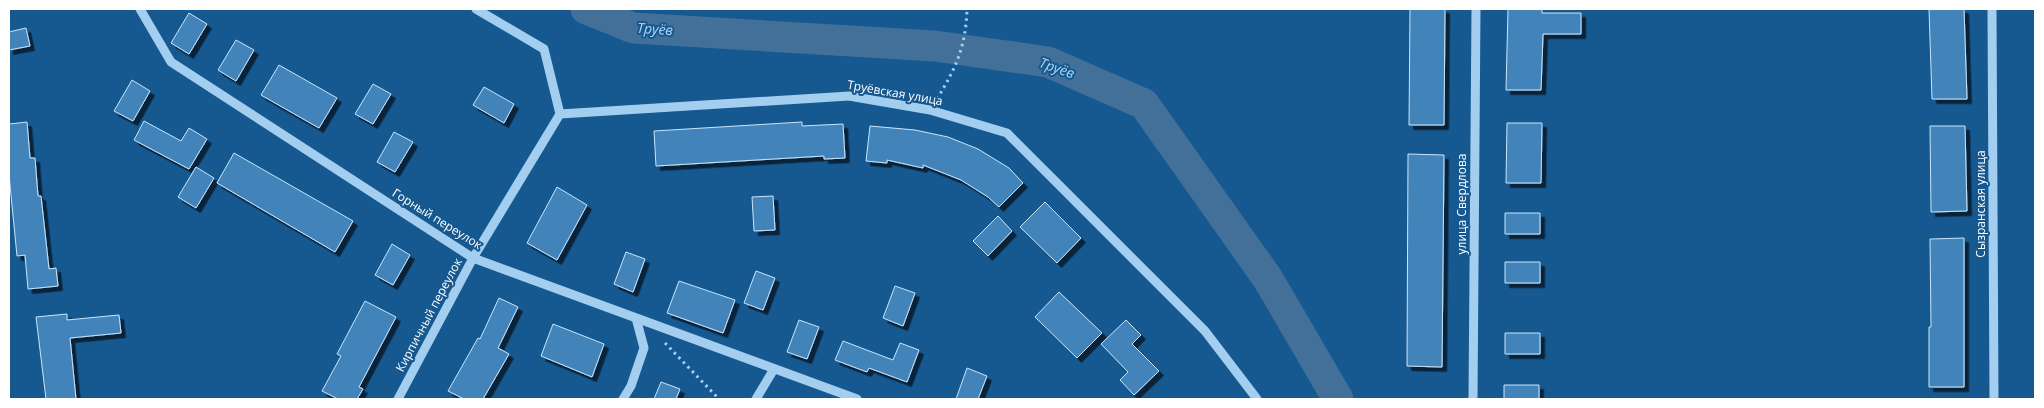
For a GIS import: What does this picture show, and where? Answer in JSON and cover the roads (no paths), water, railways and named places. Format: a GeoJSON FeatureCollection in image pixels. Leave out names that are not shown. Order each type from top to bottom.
{"type":"FeatureCollection","features":[{"type":"Feature","properties":{"kind":"street","name":"Горный переулок"},"geometry":{"type":"LineString","coordinates":[[140,9],[171,62],[474,258],[857,399]]}},
{"type":"Feature","properties":{"kind":"street"},"geometry":{"type":"LineString","coordinates":[[476,9],[544,49],[560,114]]}},
{"type":"Feature","properties":{"kind":"street","name":"улица Свердлова"},"geometry":{"type":"LineString","coordinates":[[1473,399],[1476,9]]}},
{"type":"Feature","properties":{"kind":"street","name":"Сызранская улица"},"geometry":{"type":"LineString","coordinates":[[1992,9],[1994,399]]}},
{"type":"Feature","properties":{"kind":"street","name":"Труёвская улица"},"geometry":{"type":"LineString","coordinates":[[560,114],[849,96],[930,110],[1007,134],[1205,331],[1257,399]]}},
{"type":"Feature","properties":{"kind":"street","name":"Кирпичный переулок"},"geometry":{"type":"LineString","coordinates":[[398,399],[474,258],[560,114]]}},
{"type":"Feature","properties":{"kind":"street"},"geometry":{"type":"LineString","coordinates":[[623,399],[631,386],[644,348],[636,318]]}},
{"type":"Feature","properties":{"kind":"street"},"geometry":{"type":"LineString","coordinates":[[756,399],[774,369]]}},
{"type":"Feature","properties":{"kind":"waterway","name":"Труёв"},"geometry":{"type":"LineString","coordinates":[[586,9],[633,28],[935,46],[1048,62],[1144,104],[1268,279],[1338,399]]}}]}
